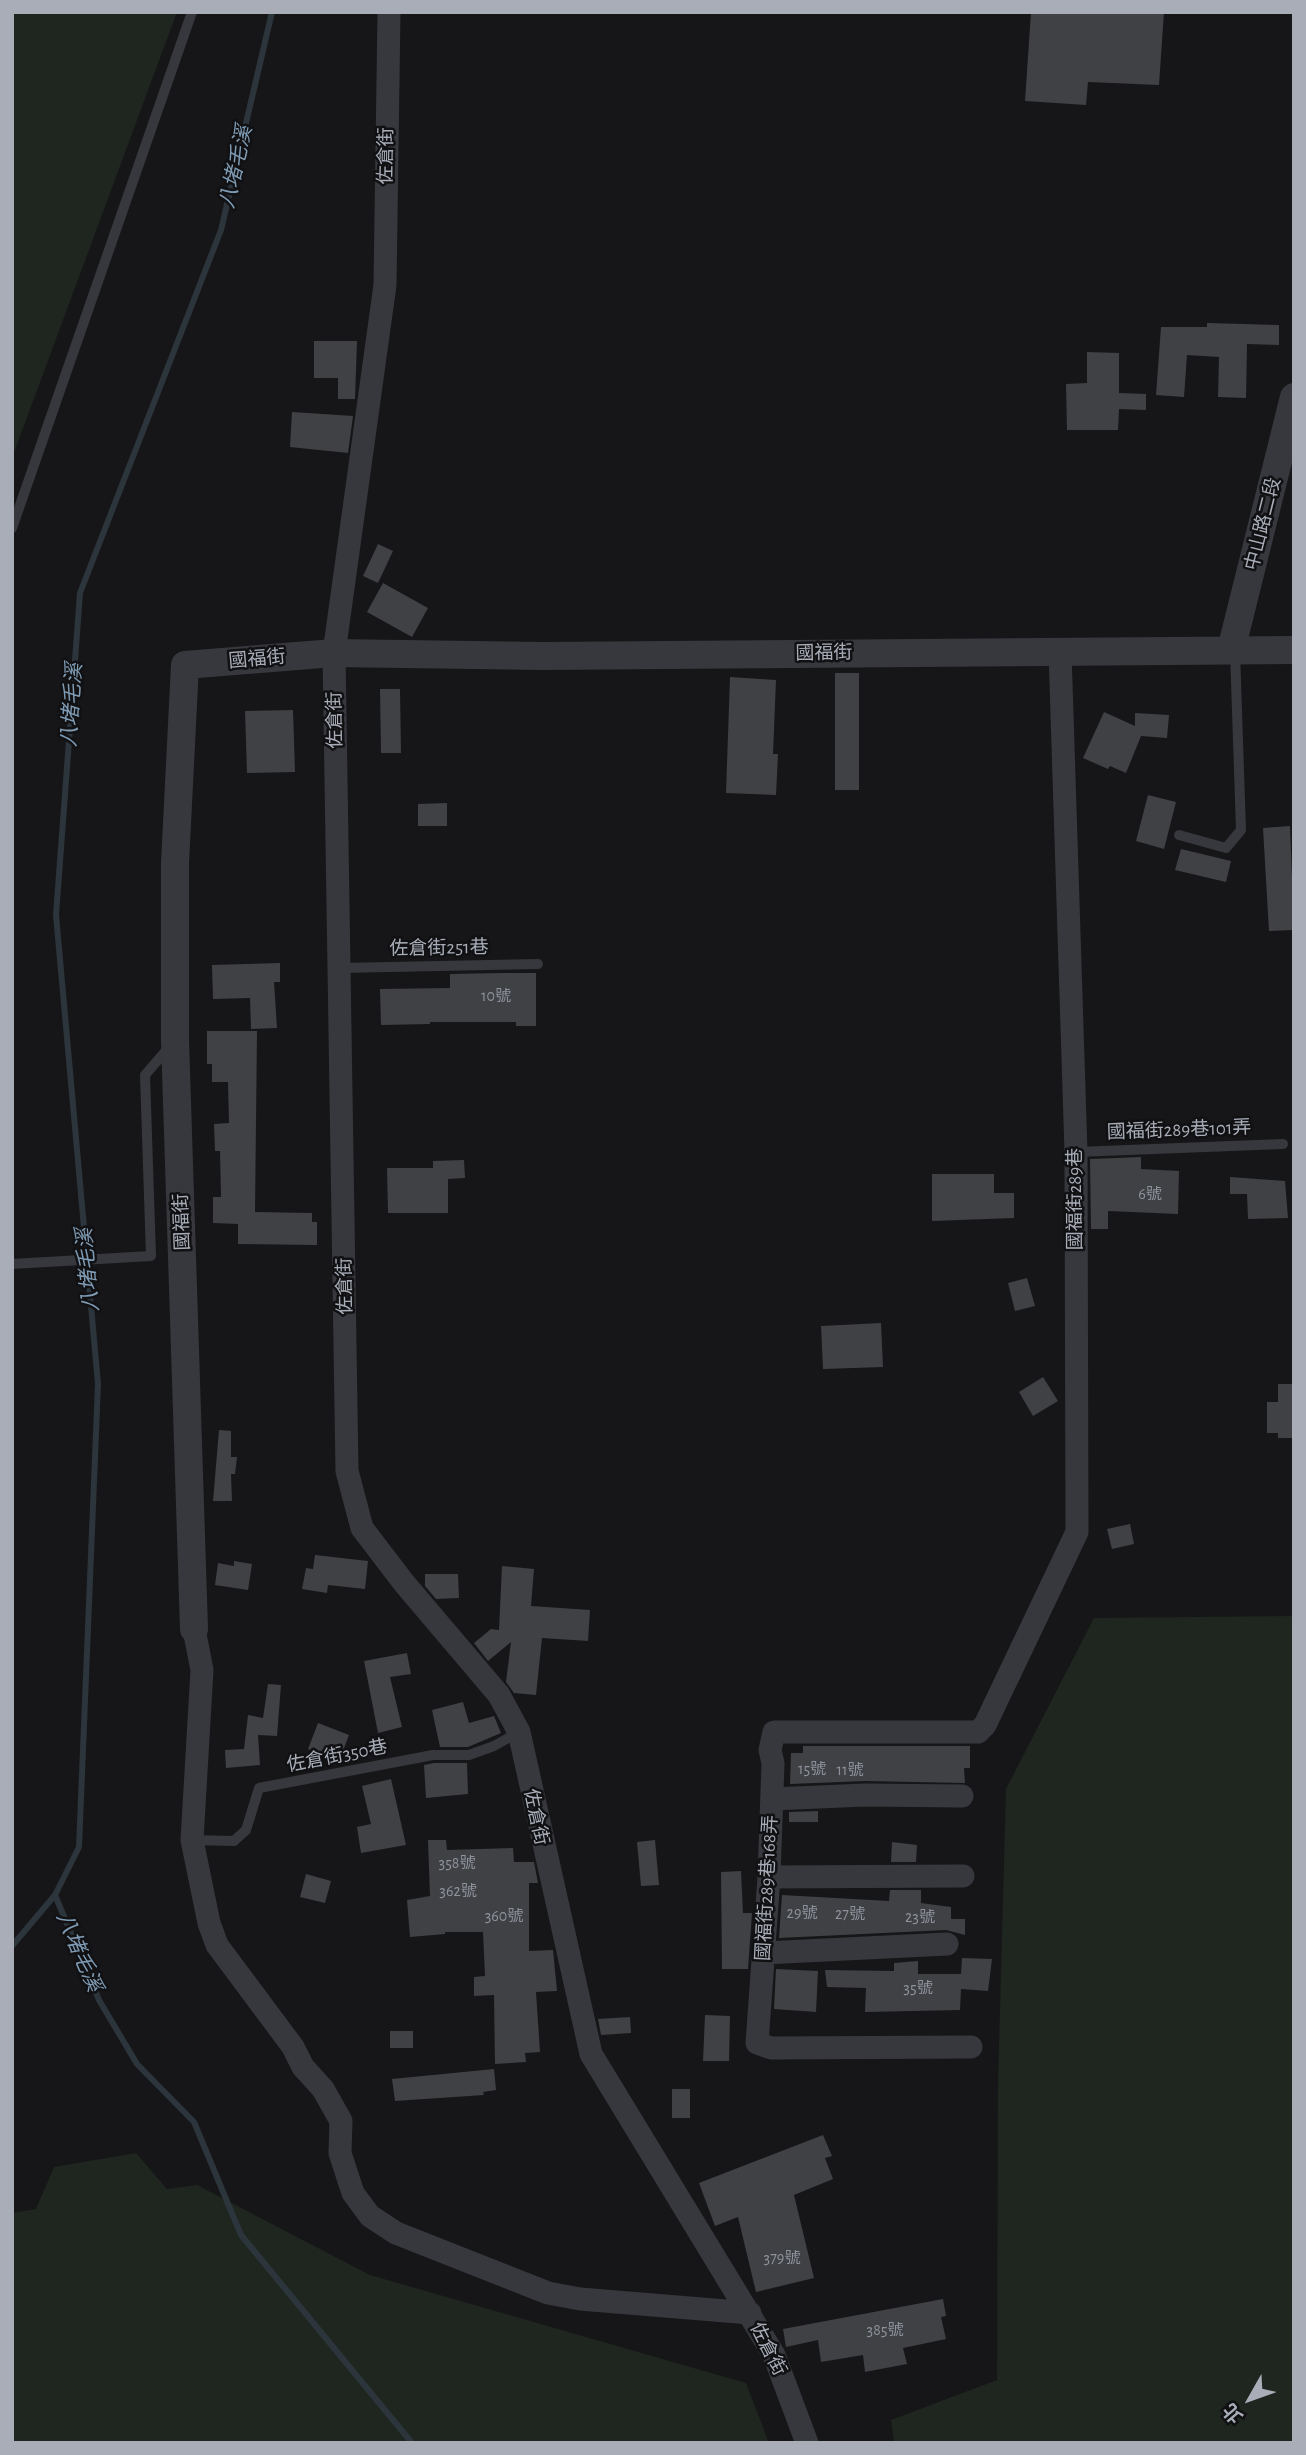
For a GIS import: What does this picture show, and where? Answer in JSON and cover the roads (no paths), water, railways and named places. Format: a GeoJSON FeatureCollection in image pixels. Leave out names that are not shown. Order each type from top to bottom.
{"type":"FeatureCollection","features":[{"type":"Feature","properties":{"kind":"street","name":"佐倉街"},"geometry":{"type":"LineString","coordinates":[[389,12],[385,285],[334,653],[347,1471],[362,1528],[404,1583],[499,1695],[519,1732],[591,2054],[774,2356],[807,2443]]}},
{"type":"Feature","properties":{"kind":"street","name":"中山路二段"},"geometry":{"type":"LineString","coordinates":[[1233,651],[1294,397]]}},
{"type":"Feature","properties":{"kind":"street","name":"國福街"},"geometry":{"type":"LineString","coordinates":[[194,1629],[175,1040],[175,863],[185,665],[334,653],[542,656],[1294,650]]}},
{"type":"Feature","properties":{"kind":"street","name":"國福街289巷"},"geometry":{"type":"LineString","coordinates":[[985,1725],[1077,1532],[1076,1152],[1059,652]]}},
{"type":"Feature","properties":{"kind":"street"},"geometry":{"type":"LineString","coordinates":[[194,1629],[202,1670],[192,1840],[195,1867],[217,1945],[293,2047],[303,2067],[323,2089],[341,2121],[340,2152],[353,2193],[370,2217],[396,2232],[548,2293],[607,2302],[750,2313]]}},
{"type":"Feature","properties":{"kind":"street","name":"國福街289巷168弄"},"geometry":{"type":"LineString","coordinates":[[971,2048],[771,2048],[757,2043],[769,1877],[772,1799],[770,1750],[774,1732],[971,1733],[978,1732],[985,1725]]}},
{"type":"Feature","properties":{"kind":"street"},"geometry":{"type":"LineString","coordinates":[[772,1799],[865,1795],[962,1796]]}},
{"type":"Feature","properties":{"kind":"street"},"geometry":{"type":"LineString","coordinates":[[769,1877],[963,1876]]}},
{"type":"Feature","properties":{"kind":"street"},"geometry":{"type":"LineString","coordinates":[[764,1953],[947,1944]]}},
{"type":"Feature","properties":{"kind":"lane"},"geometry":{"type":"LineString","coordinates":[[12,528],[192,12]]}},
{"type":"Feature","properties":{"kind":"lane"},"geometry":{"type":"LineString","coordinates":[[1178,835],[1226,848],[1241,830],[1233,651]]}},
{"type":"Feature","properties":{"kind":"lane","name":"佐倉街251巷"},"geometry":{"type":"LineString","coordinates":[[340,968],[538,964]]}},
{"type":"Feature","properties":{"kind":"lane"},"geometry":{"type":"LineString","coordinates":[[12,1264],[151,1256],[145,1075],[175,1040]]}},
{"type":"Feature","properties":{"kind":"lane","name":"國福街289巷101弄"},"geometry":{"type":"LineString","coordinates":[[1076,1152],[1283,1144]]}},
{"type":"Feature","properties":{"kind":"lane","name":"佐倉街350巷"},"geometry":{"type":"LineString","coordinates":[[192,1840],[233,1841],[246,1830],[258,1788],[433,1755],[469,1755],[494,1746],[519,1732]]}},
{"type":"Feature","properties":{"kind":"waterway","name":"八堵毛溪"},"geometry":{"type":"LineString","coordinates":[[272,12],[221,230],[80,593],[56,915],[98,1384],[79,1847],[55,1895],[99,2000],[137,2064],[194,2122],[241,2235],[412,2443]]}},
{"type":"Feature","properties":{"kind":"waterway"},"geometry":{"type":"LineString","coordinates":[[12,1946],[55,1895]]}}]}
